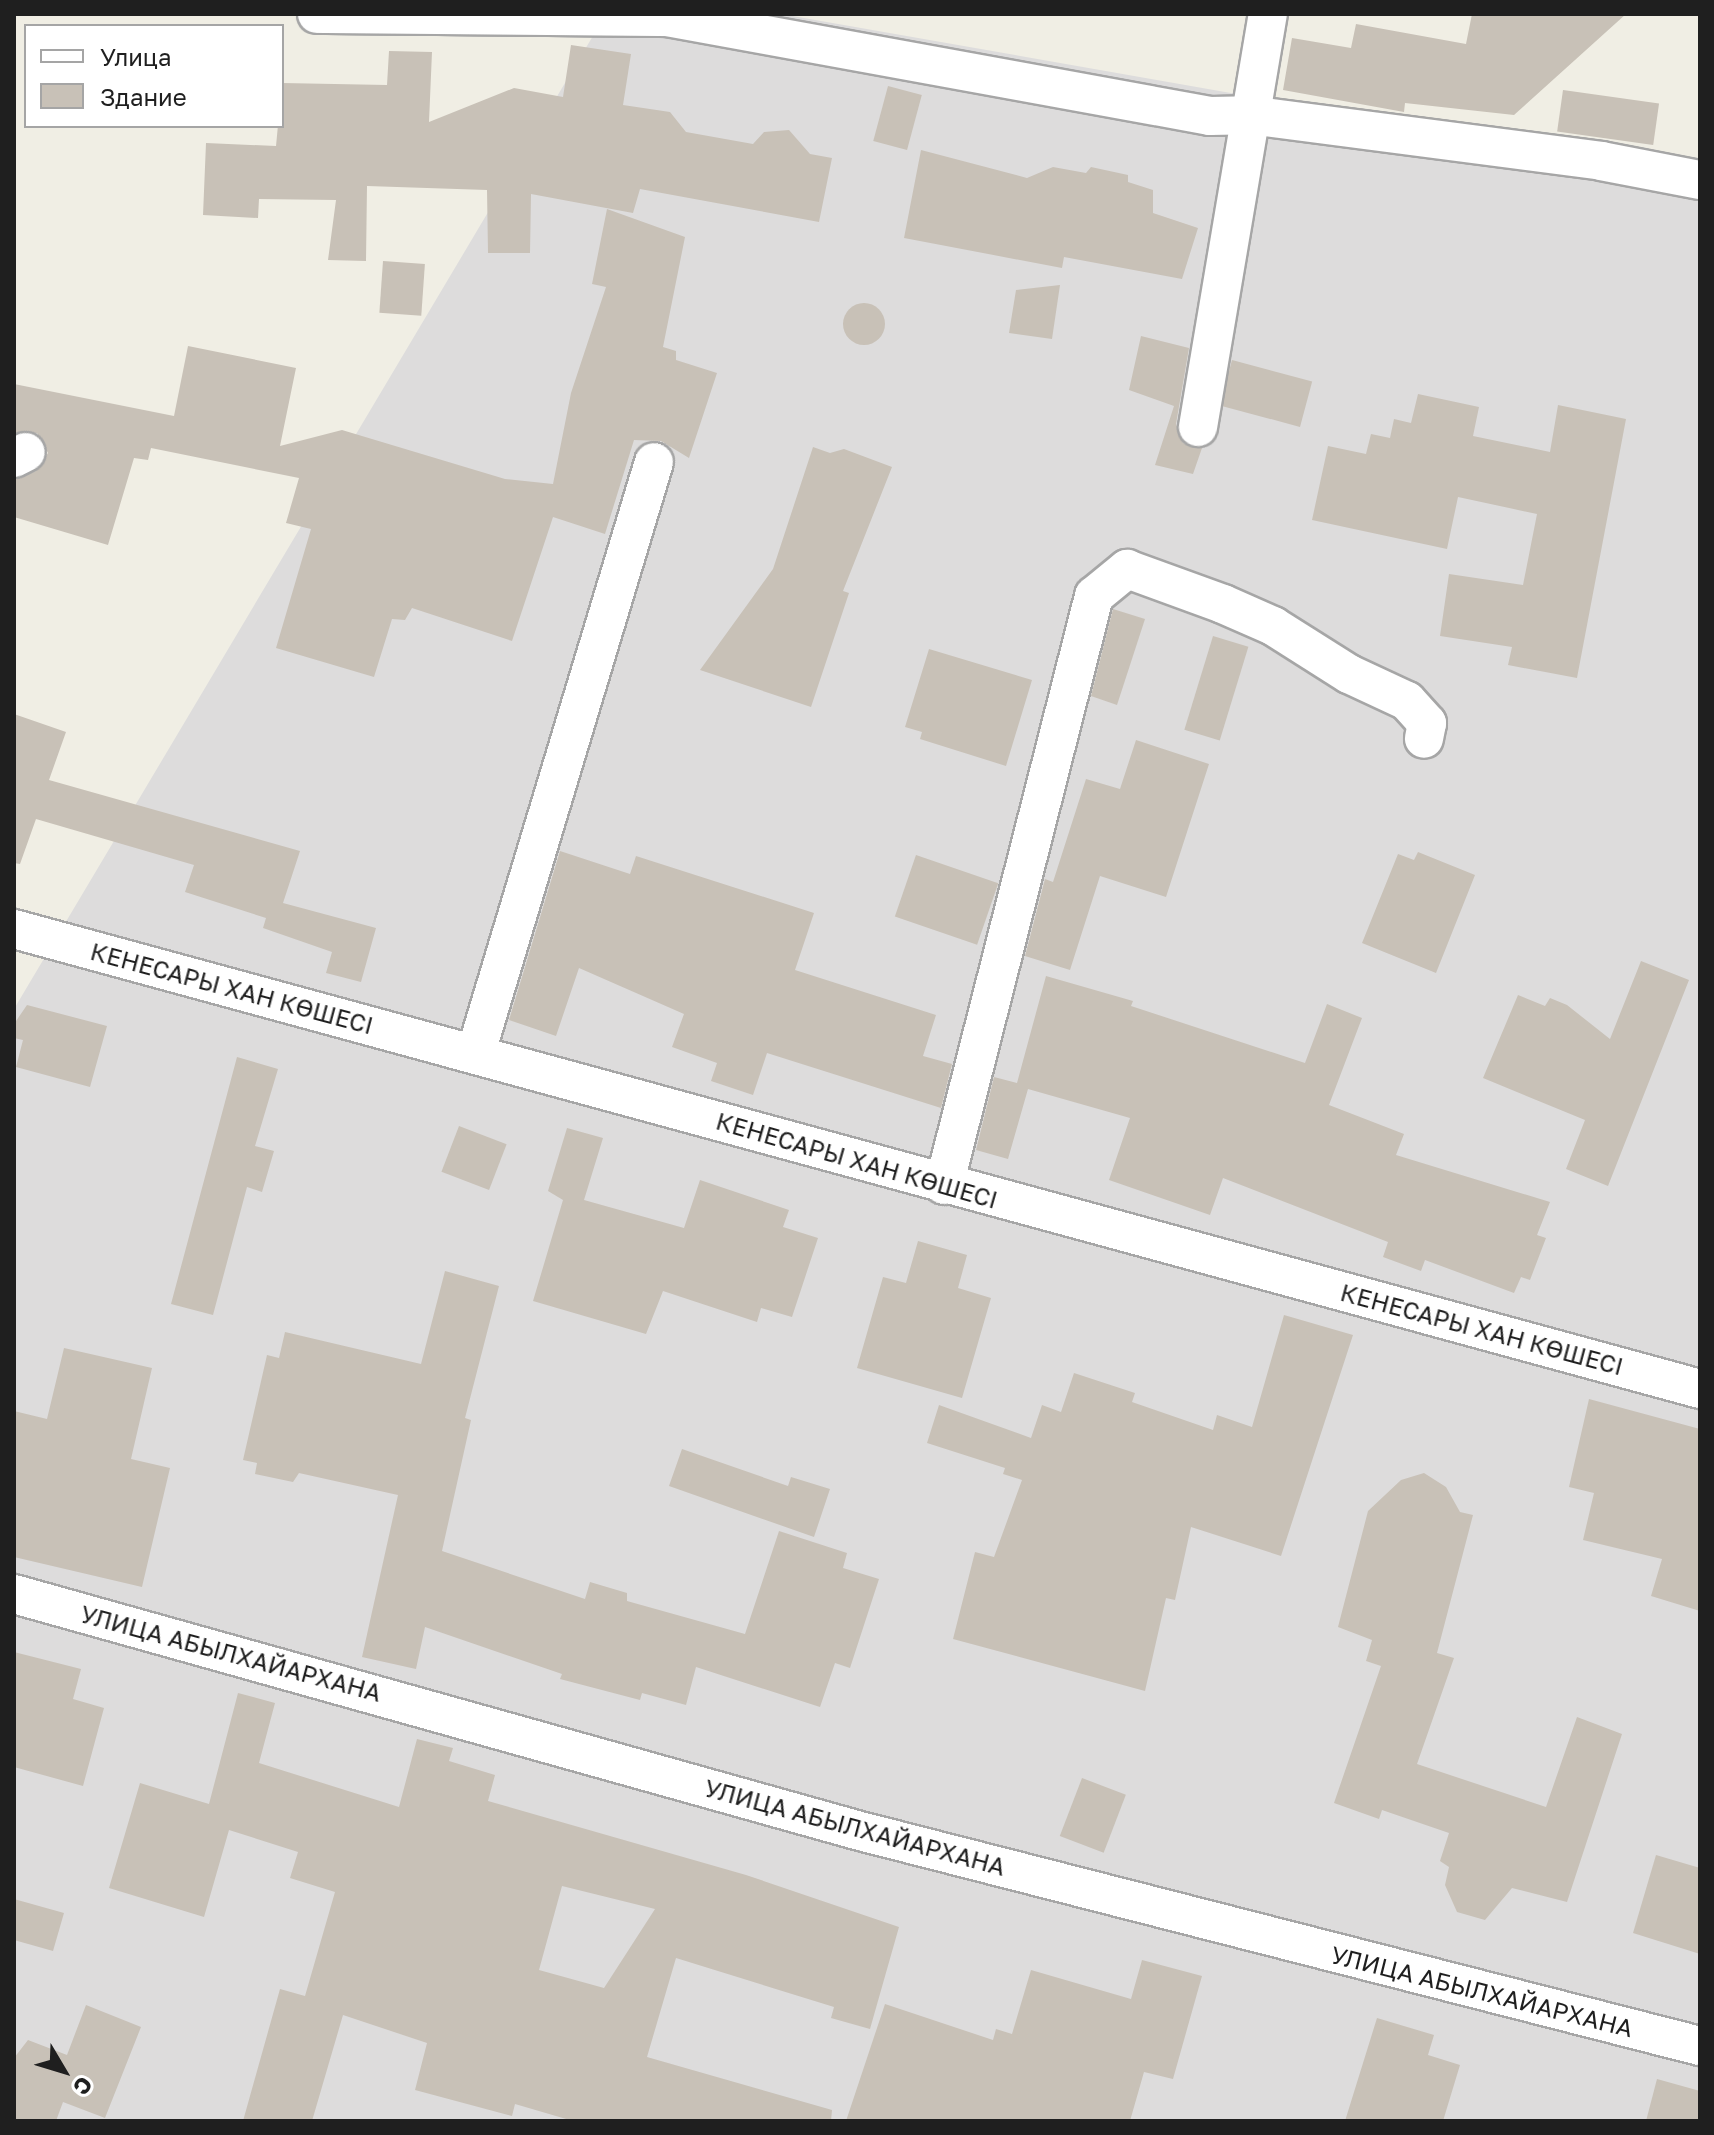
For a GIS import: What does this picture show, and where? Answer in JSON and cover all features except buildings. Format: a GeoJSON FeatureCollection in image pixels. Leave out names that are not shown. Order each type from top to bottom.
{"type":"FeatureCollection","features":[{"type":"Feature","properties":{"kind":"street"},"geometry":{"type":"LineString","coordinates":[[317,14],[667,17],[1194,113],[1249,115],[1601,161],[1700,180]]}},
{"type":"Feature","properties":{"kind":"street"},"geometry":{"type":"LineString","coordinates":[[1198,427],[1268,14]]}},
{"type":"Feature","properties":{"kind":"street"},"geometry":{"type":"LineString","coordinates":[[476,1052],[654,462]]}},
{"type":"Feature","properties":{"kind":"street"},"geometry":{"type":"LineString","coordinates":[[944,1185],[1094,596],[1127,569],[1248,615],[1407,701],[1427,723],[1424,739]]}},
{"type":"Feature","properties":{"kind":"street","name":"КЕНЕСАРЫ ХАН КӨШЕСІ"},"geometry":{"type":"LineString","coordinates":[[14,929],[476,1052],[944,1185],[1700,1389]]}},
{"type":"Feature","properties":{"kind":"street","name":"УЛИЦА АБЫЛХАЙАРХАНА"},"geometry":{"type":"LineString","coordinates":[[14,1594],[860,1831],[1700,2046]]}},
{"type":"Feature","properties":{"kind":"shaded area"},"geometry":{"type":"Polygon","coordinates":[[[606,14],[781,14],[1294,104],[1700,159],[1700,2121],[14,2121],[14,1009],[606,14]]]}}]}
